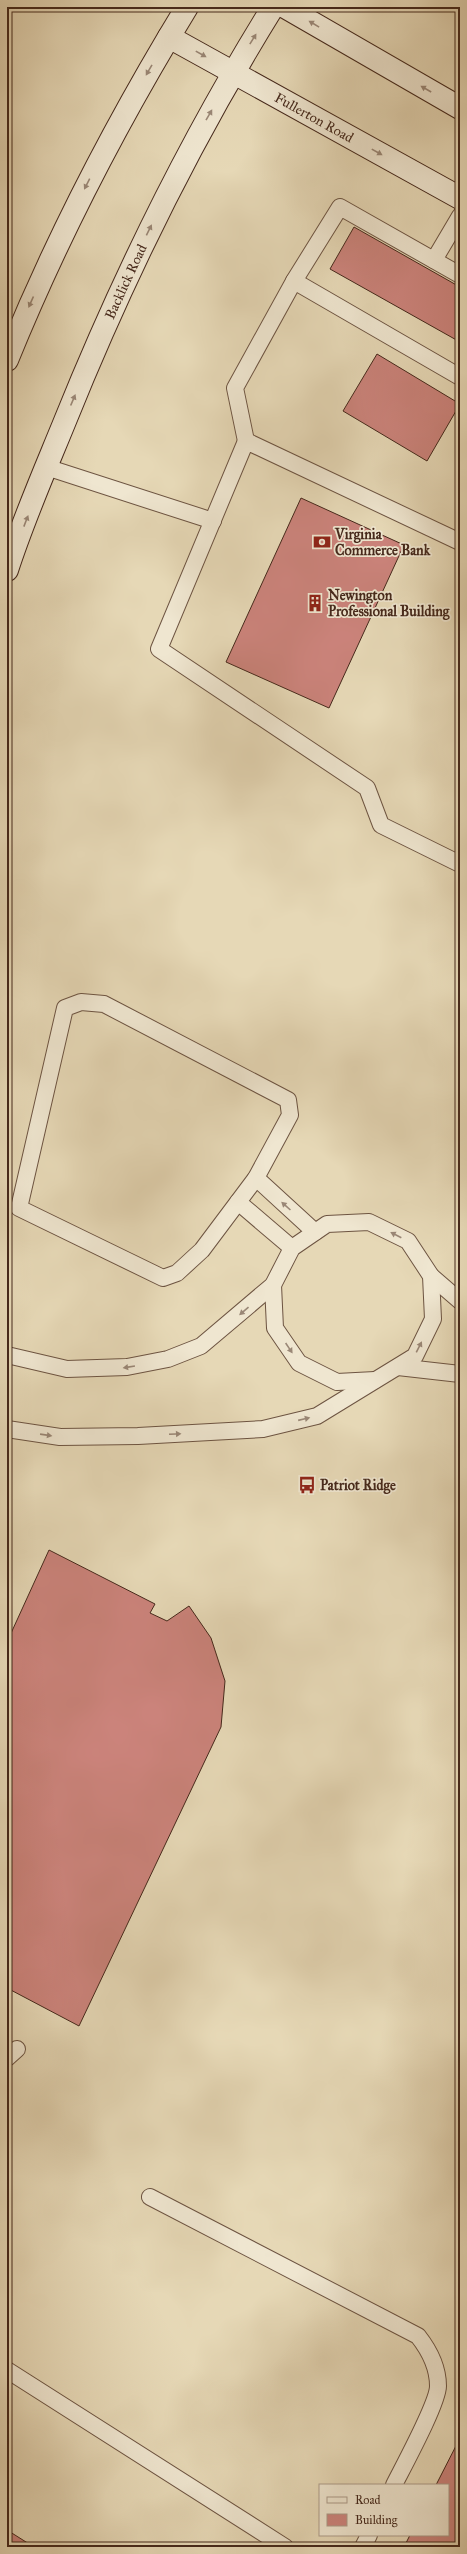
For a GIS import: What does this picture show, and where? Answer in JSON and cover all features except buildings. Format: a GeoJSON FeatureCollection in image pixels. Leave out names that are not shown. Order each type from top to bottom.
{"type":"FeatureCollection","features":[{"type":"Feature","properties":{"kind":"main road"},"geometry":{"type":"LineString","coordinates":[[7,360],[61,236],[88,182],[187,7]]}},
{"type":"Feature","properties":{"kind":"main road","name":"Backlick Road"},"geometry":{"type":"LineString","coordinates":[[7,570],[46,467],[141,248],[179,169],[233,72],[273,7]]}},
{"type":"Feature","properties":{"kind":"main road"},"geometry":{"type":"LineString","coordinates":[[285,7],[460,108]]}},
{"type":"Feature","properties":{"kind":"main road","name":"Fullerton Road"},"geometry":{"type":"LineString","coordinates":[[169,37],[460,198]]}},
{"type":"Feature","properties":{"kind":"lane"},"geometry":{"type":"LineString","coordinates":[[460,275],[340,207],[294,281],[235,388],[246,441],[159,649],[367,788],[381,825],[460,864]]}},
{"type":"Feature","properties":{"kind":"lane"},"geometry":{"type":"LineString","coordinates":[[434,260],[460,216]]}},
{"type":"Feature","properties":{"kind":"lane"},"geometry":{"type":"LineString","coordinates":[[294,281],[460,377]]}},
{"type":"Feature","properties":{"kind":"lane"},"geometry":{"type":"LineString","coordinates":[[246,441],[460,542]]}},
{"type":"Feature","properties":{"kind":"lane"},"geometry":{"type":"LineString","coordinates":[[46,467],[213,521]]}},
{"type":"Feature","properties":{"kind":"lane"},"geometry":{"type":"LineString","coordinates":[[81,1002],[104,1004],[288,1100],[290,1115],[256,1178],[238,1202],[202,1250],[177,1273],[163,1278],[19,1208],[65,1008],[81,1002]]}},
{"type":"Feature","properties":{"kind":"lane"},"geometry":{"type":"LineString","coordinates":[[256,1178],[315,1232]]}},
{"type":"Feature","properties":{"kind":"lane"},"geometry":{"type":"LineString","coordinates":[[238,1202],[292,1248]]}},
{"type":"Feature","properties":{"kind":"lane"},"geometry":{"type":"LineString","coordinates":[[7,1354],[67,1369],[127,1367],[168,1358],[201,1346],[273,1285],[292,1248],[327,1224],[370,1222],[408,1241],[431,1276],[460,1301]]}},
{"type":"Feature","properties":{"kind":"lane"},"geometry":{"type":"LineString","coordinates":[[7,1429],[60,1437],[138,1436],[262,1429],[317,1416],[379,1380],[415,1356],[433,1319],[431,1276]]}},
{"type":"Feature","properties":{"kind":"lane"},"geometry":{"type":"LineString","coordinates":[[273,1285],[275,1328],[298,1363],[337,1382],[379,1380]]}},
{"type":"Feature","properties":{"kind":"lane"},"geometry":{"type":"LineString","coordinates":[[398,1367],[460,1374]]}},
{"type":"Feature","properties":{"kind":"lane"},"geometry":{"type":"LineString","coordinates":[[150,2198],[418,2336],[430,2352],[438,2387],[426,2418],[394,2484]]}},
{"type":"Feature","properties":{"kind":"lane"},"geometry":{"type":"LineString","coordinates":[[7,2370],[285,2547]]}},
{"type":"Feature","properties":{"kind":"lane"},"geometry":{"type":"LineString","coordinates":[[363,2547],[368,2536]]}},
{"type":"Feature","properties":{"kind":"place","name":"Virginia Commerce Bank"},"geometry":{"type":"Point","coordinates":[322,542]}},
{"type":"Feature","properties":{"kind":"place","name":"Newington Professional Building"},"geometry":{"type":"Point","coordinates":[315,603]}},
{"type":"Feature","properties":{"kind":"place","name":"Patriot Ridge"},"geometry":{"type":"Point","coordinates":[307,1485]}}]}
